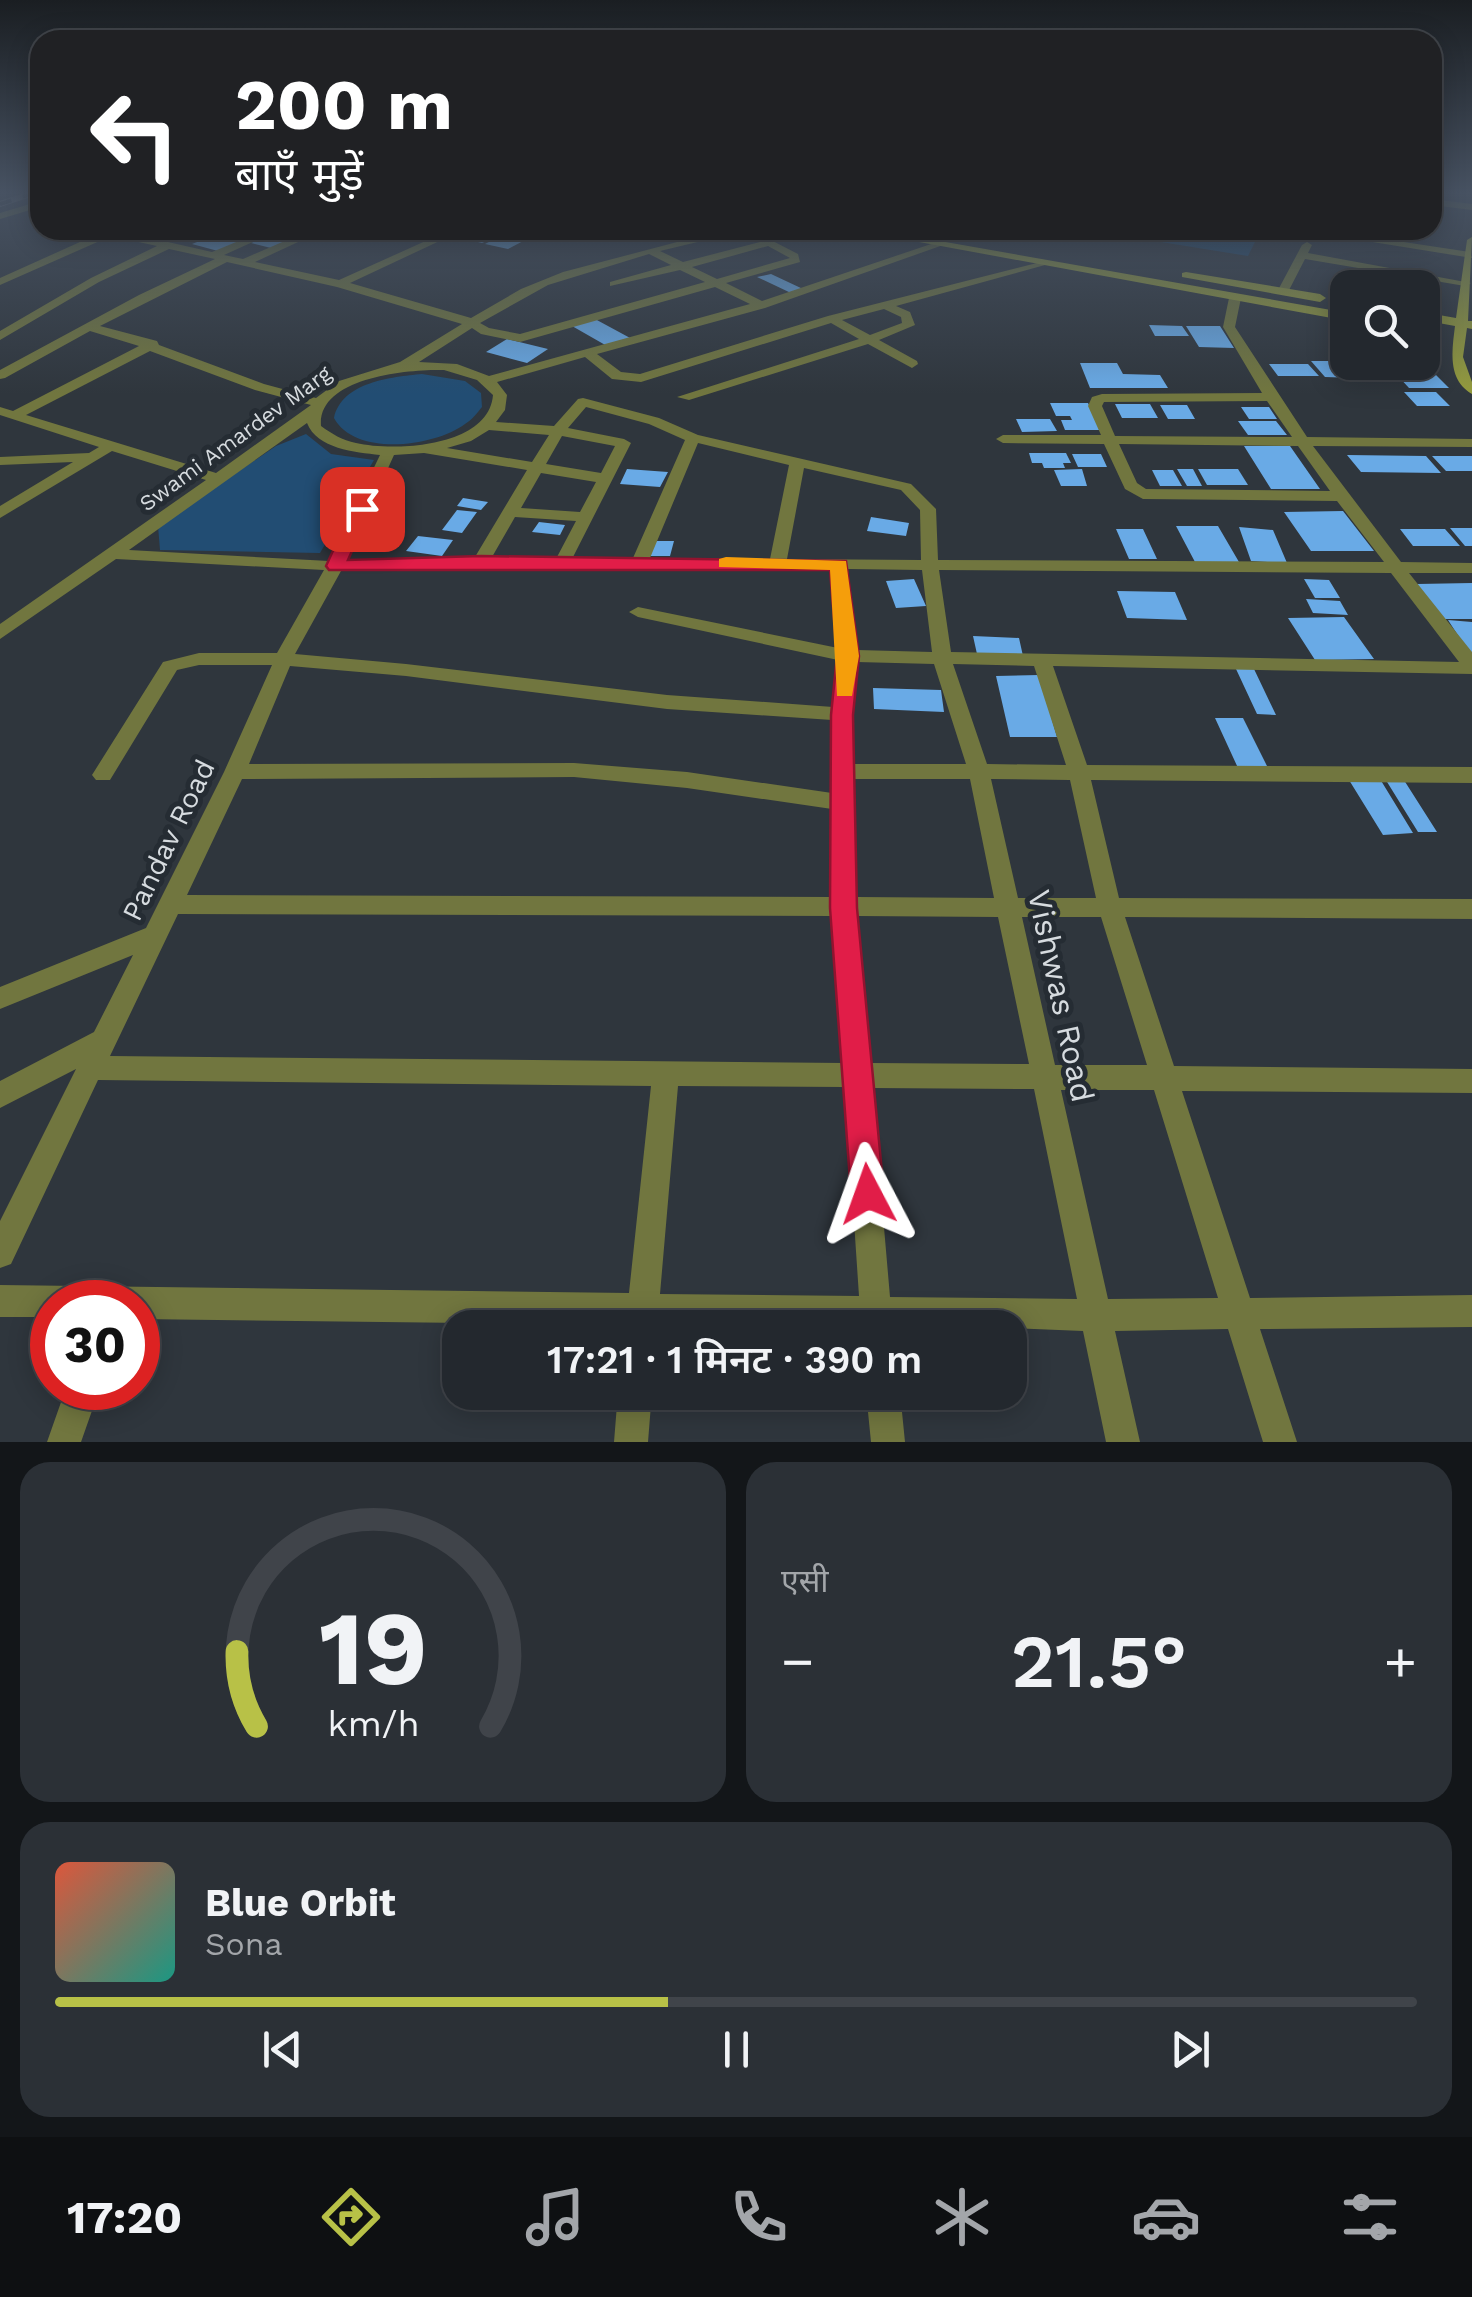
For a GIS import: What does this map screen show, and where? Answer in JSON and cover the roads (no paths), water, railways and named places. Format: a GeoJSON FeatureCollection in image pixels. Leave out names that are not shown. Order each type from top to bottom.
{"type":"FeatureCollection","features":[{"type":"Feature","properties":{"kind":"main road"},"geometry":{"type":"LineString","coordinates":[[1022,259],[1330,314]]}},
{"type":"Feature","properties":{"kind":"main road"},"geometry":{"type":"LineString","coordinates":[[1093,259],[1330,300]]}},
{"type":"Feature","properties":{"kind":"main road"},"geometry":{"type":"LineString","coordinates":[[1469,259],[1466,330],[1459,368],[1472,390]]}},
{"type":"Feature","properties":{"kind":"main road"},"geometry":{"type":"LineString","coordinates":[[1440,322],[1466,330]]}},
{"type":"Feature","properties":{"kind":"main road"},"geometry":{"type":"LineString","coordinates":[[1440,330],[1466,330]]}},
{"type":"Feature","properties":{"kind":"street"},"geometry":{"type":"LineString","coordinates":[[0,282],[47,259]]}},
{"type":"Feature","properties":{"kind":"street"},"geometry":{"type":"LineString","coordinates":[[0,336],[138,259]]}},
{"type":"Feature","properties":{"kind":"street"},"geometry":{"type":"LineString","coordinates":[[0,375],[216,259]]}},
{"type":"Feature","properties":{"kind":"street"},"geometry":{"type":"LineString","coordinates":[[238,259],[340,284],[470,322],[485,331],[520,338],[796,259]]}},
{"type":"Feature","properties":{"kind":"street"},"geometry":{"type":"LineString","coordinates":[[247,261],[251,259]]}},
{"type":"Feature","properties":{"kind":"street"},"geometry":{"type":"LineString","coordinates":[[340,284],[394,259]]}},
{"type":"Feature","properties":{"kind":"street","name":"Swami Amardev Marg"},"geometry":{"type":"LineString","coordinates":[[0,633],[218,479],[337,387],[359,377],[402,367],[470,322],[545,283],[623,259]]}},
{"type":"Feature","properties":{"kind":"street"},"geometry":{"type":"LineString","coordinates":[[669,259],[760,305]]}},
{"type":"Feature","properties":{"kind":"street"},"geometry":{"type":"LineString","coordinates":[[488,380],[778,300],[896,259]]}},
{"type":"Feature","properties":{"kind":"street"},"geometry":{"type":"LineString","coordinates":[[1283,292],[1300,259]]}},
{"type":"Feature","properties":{"kind":"street"},"geometry":{"type":"LineString","coordinates":[[1327,259],[1466,283]]}},
{"type":"Feature","properties":{"kind":"street"},"geometry":{"type":"LineString","coordinates":[[614,284],[709,260],[778,300]]}},
{"type":"Feature","properties":{"kind":"street"},"geometry":{"type":"LineString","coordinates":[[616,261],[676,293]]}},
{"type":"Feature","properties":{"kind":"street"},"geometry":{"type":"LineString","coordinates":[[587,354],[618,376],[632,379],[1042,263]]}},
{"type":"Feature","properties":{"kind":"street"},"geometry":{"type":"LineString","coordinates":[[1235,298],[1229,327],[1271,397],[1341,496],[1472,666]]}},
{"type":"Feature","properties":{"kind":"street"},"geometry":{"type":"LineString","coordinates":[[684,397],[870,340],[910,322],[906,315],[885,305]]}},
{"type":"Feature","properties":{"kind":"street"},"geometry":{"type":"LineString","coordinates":[[832,320],[912,364]]}},
{"type":"Feature","properties":{"kind":"street"},"geometry":{"type":"LineString","coordinates":[[88,326],[153,344],[315,407],[314,427],[330,442],[363,452],[423,449],[486,425],[498,411],[500,395],[488,380],[452,368],[402,367]]}},
{"type":"Feature","properties":{"kind":"street"},"geometry":{"type":"LineString","coordinates":[[17,414],[153,344]]}},
{"type":"Feature","properties":{"kind":"street"},"geometry":{"type":"LineString","coordinates":[[1271,397],[1097,400],[1095,406],[1130,486],[1143,494],[1341,496]]}},
{"type":"Feature","properties":{"kind":"street","name":"Vishwas Road"},"geometry":{"type":"LineString","coordinates":[[558,431],[578,404],[591,402],[693,438],[906,487],[928,509],[930,566],[942,658],[979,771],[1123,1442]]}},
{"type":"Feature","properties":{"kind":"street"},"geometry":{"type":"LineString","coordinates":[[0,411],[218,479]]}},
{"type":"Feature","properties":{"kind":"street"},"geometry":{"type":"LineString","coordinates":[[486,425],[558,431],[624,444],[562,564]]}},
{"type":"Feature","properties":{"kind":"street"},"geometry":{"type":"LineString","coordinates":[[481,562],[558,431]]}},
{"type":"Feature","properties":{"kind":"street"},"geometry":{"type":"LineString","coordinates":[[639,562],[693,438]]}},
{"type":"Feature","properties":{"kind":"street"},"geometry":{"type":"LineString","coordinates":[[1003,439],[1472,443]]}},
{"type":"Feature","properties":{"kind":"street"},"geometry":{"type":"LineString","coordinates":[[0,513],[110,446]]}},
{"type":"Feature","properties":{"kind":"street"},"geometry":{"type":"LineString","coordinates":[[423,449],[607,478]]}},
{"type":"Feature","properties":{"kind":"street","name":"Pandav Road"},"geometry":{"type":"LineString","coordinates":[[0,1253],[235,772],[284,658],[336,566],[388,453]]}},
{"type":"Feature","properties":{"kind":"street"},"geometry":{"type":"LineString","coordinates":[[0,460],[92,456]]}},
{"type":"Feature","properties":{"kind":"street"},"geometry":{"type":"LineString","coordinates":[[778,563],[797,464]]}},
{"type":"Feature","properties":{"kind":"street"},"geometry":{"type":"LineString","coordinates":[[0,493],[33,493]]}},
{"type":"Feature","properties":{"kind":"street"},"geometry":{"type":"LineString","coordinates":[[509,512],[586,517]]}},
{"type":"Feature","properties":{"kind":"street"},"geometry":{"type":"LineString","coordinates":[[112,554],[336,566],[639,562],[1472,568]]}},
{"type":"Feature","properties":{"kind":"street"},"geometry":{"type":"LineString","coordinates":[[839,565],[848,656],[842,715],[844,908],[875,1310]]}},
{"type":"Feature","properties":{"kind":"street"},"geometry":{"type":"LineString","coordinates":[[638,612],[848,656],[1472,666]]}},
{"type":"Feature","properties":{"kind":"street"},"geometry":{"type":"LineString","coordinates":[[0,614],[22,617]]}},
{"type":"Feature","properties":{"kind":"street"},"geometry":{"type":"LineString","coordinates":[[104,775],[174,662],[198,656],[284,658],[672,702],[842,715]]}},
{"type":"Feature","properties":{"kind":"street"},"geometry":{"type":"LineString","coordinates":[[1041,659],[1078,772],[1110,908],[1280,1442]]}},
{"type":"Feature","properties":{"kind":"street"},"geometry":{"type":"LineString","coordinates":[[235,772],[574,770],[686,780],[842,803]]}},
{"type":"Feature","properties":{"kind":"street"},"geometry":{"type":"LineString","coordinates":[[843,771],[1472,775]]}},
{"type":"Feature","properties":{"kind":"street"},"geometry":{"type":"LineString","coordinates":[[170,904],[1472,909]]}},
{"type":"Feature","properties":{"kind":"street"},"geometry":{"type":"LineString","coordinates":[[0,998],[156,935]]}},
{"type":"Feature","properties":{"kind":"street"},"geometry":{"type":"LineString","coordinates":[[0,1096],[105,1040]]}},
{"type":"Feature","properties":{"kind":"street"},"geometry":{"type":"LineString","coordinates":[[91,1068],[1472,1081]]}},
{"type":"Feature","properties":{"kind":"street"},"geometry":{"type":"LineString","coordinates":[[643,1310],[666,1074]]}},
{"type":"Feature","properties":{"kind":"street"},"geometry":{"type":"LineString","coordinates":[[0,1301],[30,1301]]}},
{"type":"Feature","properties":{"kind":"street"},"geometry":{"type":"LineString","coordinates":[[160,1303],[442,1312]]}},
{"type":"Feature","properties":{"kind":"street"},"geometry":{"type":"LineString","coordinates":[[1027,1317],[1472,1311]]}},
{"type":"Feature","properties":{"kind":"street"},"geometry":{"type":"LineString","coordinates":[[64,1442],[75,1410]]}},
{"type":"Feature","properties":{"kind":"street"},"geometry":{"type":"LineString","coordinates":[[631,1442],[634,1410]]}},
{"type":"Feature","properties":{"kind":"street"},"geometry":{"type":"LineString","coordinates":[[885,1410],[888,1442]]}}]}
